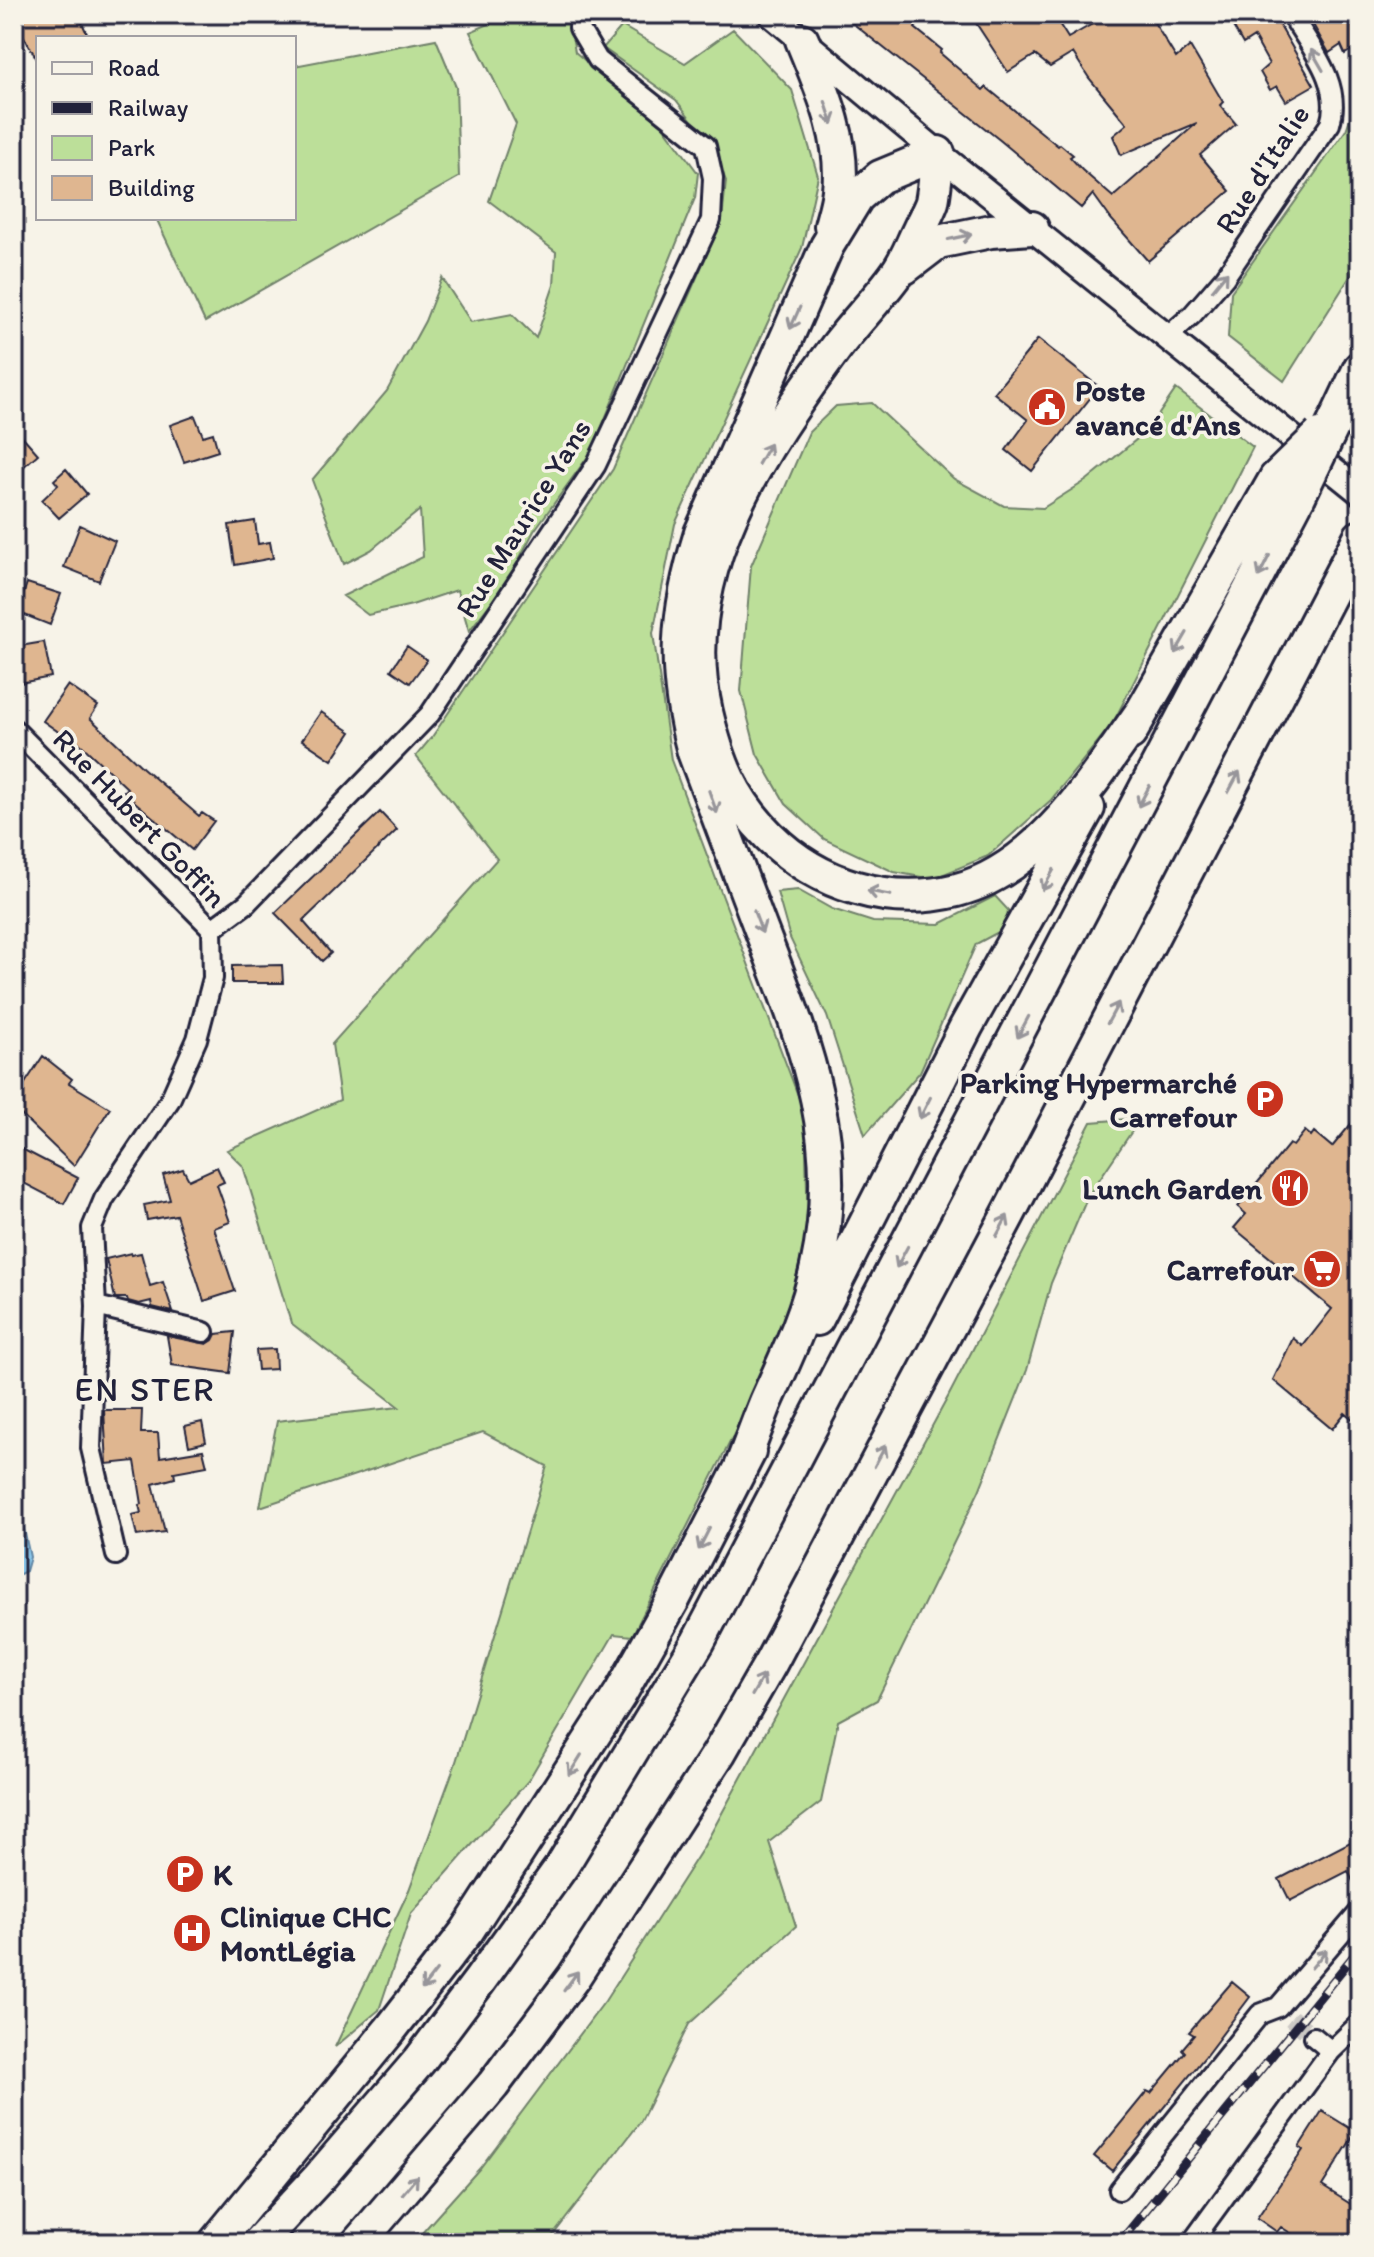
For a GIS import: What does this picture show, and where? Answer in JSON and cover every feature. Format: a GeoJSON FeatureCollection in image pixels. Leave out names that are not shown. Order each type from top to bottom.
{"type":"FeatureCollection","features":[{"type":"Feature","properties":{"kind":"highway"},"geometry":{"type":"LineString","coordinates":[[802,40],[835,131],[839,163],[839,190],[827,246]]}},
{"type":"Feature","properties":{"kind":"highway"},"geometry":{"type":"LineString","coordinates":[[740,1470],[766,1403],[796,1339],[817,1268],[828,1187],[826,1144],[817,1090],[798,1026],[694,752],[683,710],[678,663],[679,631],[701,533],[827,246],[857,197],[880,177],[938,153]]}},
{"type":"Feature","properties":{"kind":"highway"},"geometry":{"type":"LineString","coordinates":[[898,272],[931,204],[938,153]]}},
{"type":"Feature","properties":{"kind":"highway"},"geometry":{"type":"LineString","coordinates":[[1032,228],[991,231],[938,242],[898,272],[839,343],[784,420],[735,504],[717,548],[703,606],[699,685],[716,755],[735,794],[752,819],[803,866],[833,880],[891,895],[923,896],[956,890],[984,881],[1041,839],[1067,814],[1141,713],[1288,487],[1336,419],[1360,368]]}},
{"type":"Feature","properties":{"kind":"highway"},"geometry":{"type":"LineString","coordinates":[[258,2243],[317,2180],[420,2060],[480,1980],[562,1866],[698,1642],[1288,487]]}},
{"type":"Feature","properties":{"kind":"highway"},"geometry":{"type":"LineString","coordinates":[[358,2243],[493,2085],[564,1990],[719,1753],[770,1664],[1008,1215],[1359,539]]}},
{"type":"Feature","properties":{"kind":"highway"},"geometry":{"type":"LineString","coordinates":[[215,2243],[467,1931],[620,1694],[673,1600],[966,1027],[1141,713]]}},
{"type":"Feature","properties":{"kind":"highway"},"geometry":{"type":"LineString","coordinates":[[196,2243],[295,2145]]}},
{"type":"Feature","properties":{"kind":"main road"},"geometry":{"type":"LineString","coordinates":[[771,14],[938,153],[1360,492]]}},
{"type":"Feature","properties":{"kind":"street","name":"Rue Maurice Yans"},"geometry":{"type":"LineString","coordinates":[[212,929],[246,904],[430,714],[596,465],[711,220],[713,178],[706,146],[598,60],[579,28],[580,14]]}},
{"type":"Feature","properties":{"kind":"street","name":"Rue d'Italie"},"geometry":{"type":"LineString","coordinates":[[1167,337],[1192,315],[1225,277],[1330,124],[1334,112],[1333,90],[1291,14]]}},
{"type":"Feature","properties":{"kind":"street","name":"Rue Hubert Goffin"},"geometry":{"type":"LineString","coordinates":[[14,729],[212,929],[213,978],[197,1039],[170,1100],[104,1199],[92,1228],[96,1306],[91,1448],[116,1555]]}},
{"type":"Feature","properties":{"kind":"street"},"geometry":{"type":"LineString","coordinates":[[96,1306],[204,1332]]}},
{"type":"Feature","properties":{"kind":"street"},"geometry":{"type":"LineString","coordinates":[[1119,2190],[1260,2014],[1285,2013],[1360,1911]]}},
{"type":"Feature","properties":{"kind":"street"},"geometry":{"type":"LineString","coordinates":[[1191,2243],[1331,2051],[1360,2023]]}},
{"type":"Feature","properties":{"kind":"street"},"geometry":{"type":"LineString","coordinates":[[1314,2037],[1331,2051]]}},
{"type":"Feature","properties":{"kind":"green space"},"geometry":{"type":"Polygon","coordinates":[[[523,14],[568,14],[575,52],[663,126],[698,173],[695,198],[592,451],[534,531],[507,582],[469,631],[457,590],[368,615],[343,596],[423,557],[420,510],[371,550],[344,564],[312,480],[387,391],[425,321],[442,278],[471,322],[512,314],[536,338],[554,285],[556,252],[489,201],[516,124],[470,32],[503,18],[523,14]]]}},
{"type":"Feature","properties":{"kind":"green space"},"geometry":{"type":"Polygon","coordinates":[[[622,26],[685,63],[733,29],[792,90],[818,176],[802,248],[675,524],[653,633],[671,760],[805,1114],[808,1229],[780,1343],[632,1636],[614,1634],[528,1781],[411,1914],[379,2010],[335,2047],[409,1890],[455,1765],[547,1466],[483,1432],[260,1507],[277,1421],[399,1407],[291,1323],[243,1166],[227,1150],[340,1100],[332,1044],[497,859],[416,756],[432,737],[613,469],[722,220],[726,181],[711,145],[676,100],[603,48],[622,26]]]}},
{"type":"Feature","properties":{"kind":"green space"},"geometry":{"type":"Polygon","coordinates":[[[436,39],[456,87],[459,177],[205,322],[157,220],[296,220],[296,66],[436,39]]]}},
{"type":"Feature","properties":{"kind":"green space"},"geometry":{"type":"Polygon","coordinates":[[[1360,90],[1360,253],[1351,275],[1284,381],[1228,337],[1231,292],[1346,130],[1360,90]]]}},
{"type":"Feature","properties":{"kind":"green space"},"geometry":{"type":"Polygon","coordinates":[[[1176,389],[1253,447],[1113,723],[1051,800],[988,856],[932,879],[894,872],[824,839],[786,804],[757,754],[741,691],[751,566],[809,432],[836,406],[872,403],[954,479],[1004,506],[1043,508],[1087,480],[1148,430],[1176,389]]]}},
{"type":"Feature","properties":{"kind":"green space"},"geometry":{"type":"Polygon","coordinates":[[[798,890],[832,909],[873,922],[940,924],[995,896],[1008,910],[1006,928],[976,944],[920,1072],[865,1135],[827,1016],[790,938],[777,892],[798,890]]]}},
{"type":"Feature","properties":{"kind":"green space"},"geometry":{"type":"Polygon","coordinates":[[[1141,1118],[1088,1196],[1051,1283],[1027,1370],[979,1491],[877,1700],[838,1721],[821,1802],[769,1842],[796,1926],[689,2024],[641,2121],[547,2243],[413,2243],[480,2168],[605,2001],[703,1848],[948,1397],[1091,1122],[1141,1118]]]}},
{"type":"Feature","properties":{"kind":"water"},"geometry":{"type":"Polygon","coordinates":[[[14,1483],[30,1557],[26,1571],[14,1577],[14,1483]]]}},
{"type":"Feature","properties":{"kind":"building"},"geometry":{"type":"Polygon","coordinates":[[[31,14],[78,14],[88,36],[36,36],[36,58],[16,23],[31,14]]]}},
{"type":"Feature","properties":{"kind":"building"},"geometry":{"type":"Polygon","coordinates":[[[841,14],[926,14],[915,28],[942,50],[940,53],[983,90],[986,87],[1058,146],[1060,144],[1073,155],[1070,157],[1082,170],[1113,197],[1197,123],[1121,155],[1113,136],[1127,124],[1073,53],[1050,67],[1035,55],[1008,72],[970,14],[1053,14],[1068,38],[1110,14],[1149,14],[1176,58],[1190,46],[1223,102],[1220,105],[1236,124],[1200,155],[1230,191],[1148,261],[1093,194],[1081,208],[841,14]]]}},
{"type":"Feature","properties":{"kind":"building"},"geometry":{"type":"Polygon","coordinates":[[[1226,14],[1273,14],[1314,85],[1286,101],[1277,86],[1270,90],[1260,72],[1269,64],[1254,37],[1243,44],[1226,14]]]}},
{"type":"Feature","properties":{"kind":"building"},"geometry":{"type":"Polygon","coordinates":[[[1307,14],[1347,14],[1359,34],[1354,38],[1358,46],[1345,54],[1341,45],[1329,53],[1307,14]]]}},
{"type":"Feature","properties":{"kind":"building","name":"Poste avancé d'Ans"},"geometry":{"type":"Polygon","coordinates":[[[1038,339],[1099,387],[1032,471],[1006,450],[1028,420],[994,393],[1038,339]]]}},
{"type":"Feature","properties":{"kind":"building"},"geometry":{"type":"Polygon","coordinates":[[[195,416],[203,436],[213,433],[218,451],[184,462],[170,425],[195,416]]]}},
{"type":"Feature","properties":{"kind":"building"},"geometry":{"type":"Polygon","coordinates":[[[23,437],[38,454],[14,475],[14,446],[23,437]]]}},
{"type":"Feature","properties":{"kind":"building"},"geometry":{"type":"Polygon","coordinates":[[[66,469],[87,494],[59,518],[42,500],[58,485],[54,480],[66,469]]]}},
{"type":"Feature","properties":{"kind":"building"},"geometry":{"type":"Polygon","coordinates":[[[255,521],[258,544],[270,542],[273,558],[235,565],[229,525],[255,521]]]}},
{"type":"Feature","properties":{"kind":"building"},"geometry":{"type":"Polygon","coordinates":[[[80,525],[115,541],[99,581],[64,567],[80,525]]]}},
{"type":"Feature","properties":{"kind":"building"},"geometry":{"type":"Polygon","coordinates":[[[27,583],[61,594],[50,625],[17,612],[27,583]]]}},
{"type":"Feature","properties":{"kind":"building"},"geometry":{"type":"Polygon","coordinates":[[[44,642],[51,677],[20,683],[14,647],[44,642]]]}},
{"type":"Feature","properties":{"kind":"building"},"geometry":{"type":"Polygon","coordinates":[[[407,646],[427,660],[410,683],[391,670],[407,646]]]}},
{"type":"Feature","properties":{"kind":"building"},"geometry":{"type":"Polygon","coordinates":[[[68,685],[98,706],[90,718],[143,768],[199,816],[202,813],[214,821],[192,850],[123,792],[127,788],[75,739],[73,742],[43,721],[68,685]]]}},
{"type":"Feature","properties":{"kind":"building"},"geometry":{"type":"Polygon","coordinates":[[[321,712],[351,732],[332,760],[302,740],[321,712]]]}},
{"type":"Feature","properties":{"kind":"building"},"geometry":{"type":"Polygon","coordinates":[[[380,812],[397,830],[303,921],[331,953],[322,961],[275,913],[380,812]]]}},
{"type":"Feature","properties":{"kind":"building"},"geometry":{"type":"Polygon","coordinates":[[[282,965],[283,983],[232,983],[232,966],[282,965]]]}},
{"type":"Feature","properties":{"kind":"building"},"geometry":{"type":"Polygon","coordinates":[[[43,1056],[72,1079],[69,1083],[110,1108],[74,1166],[14,1108],[14,1100],[43,1056]]]}},
{"type":"Feature","properties":{"kind":"building","name":"Carrefour"},"geometry":{"type":"Polygon","coordinates":[[[1360,1113],[1360,1425],[1345,1413],[1332,1429],[1273,1380],[1293,1338],[1303,1346],[1332,1309],[1234,1228],[1246,1214],[1238,1207],[1289,1144],[1293,1146],[1305,1131],[1311,1136],[1314,1132],[1332,1147],[1360,1113]]]}},
{"type":"Feature","properties":{"kind":"building"},"geometry":{"type":"Polygon","coordinates":[[[22,1149],[78,1178],[64,1204],[14,1178],[14,1164],[22,1149]]]}},
{"type":"Feature","properties":{"kind":"building"},"geometry":{"type":"Polygon","coordinates":[[[217,1167],[224,1182],[217,1185],[230,1222],[214,1228],[235,1291],[204,1301],[176,1215],[147,1220],[144,1205],[170,1200],[163,1175],[183,1169],[189,1180],[217,1167]]]}},
{"type":"Feature","properties":{"kind":"building"},"geometry":{"type":"Polygon","coordinates":[[[141,1253],[150,1286],[163,1282],[173,1312],[152,1307],[151,1301],[139,1304],[127,1298],[115,1298],[106,1259],[141,1253]]]}},
{"type":"Feature","properties":{"kind":"building"},"geometry":{"type":"Polygon","coordinates":[[[235,1332],[230,1373],[172,1365],[167,1336],[207,1344],[216,1334],[235,1332]]]}},
{"type":"Feature","properties":{"kind":"building"},"geometry":{"type":"Polygon","coordinates":[[[275,1349],[276,1369],[258,1370],[256,1350],[275,1349]]]}},
{"type":"Feature","properties":{"kind":"building"},"geometry":{"type":"Polygon","coordinates":[[[104,1410],[142,1410],[141,1433],[158,1433],[160,1457],[203,1450],[207,1466],[174,1472],[175,1478],[153,1484],[165,1532],[137,1536],[132,1515],[141,1513],[139,1505],[142,1504],[135,1461],[107,1464],[104,1410]]]}},
{"type":"Feature","properties":{"kind":"building"},"geometry":{"type":"Polygon","coordinates":[[[202,1422],[206,1442],[189,1446],[185,1426],[202,1422]]]}},
{"type":"Feature","properties":{"kind":"building"},"geometry":{"type":"Polygon","coordinates":[[[1354,1840],[1360,1852],[1360,1896],[1348,1871],[1290,1901],[1279,1879],[1354,1840]]]}},
{"type":"Feature","properties":{"kind":"building"},"geometry":{"type":"Polygon","coordinates":[[[1232,1982],[1250,1997],[1112,2171],[1094,2156],[1147,2091],[1151,2093],[1185,2052],[1182,2049],[1194,2035],[1189,2032],[1232,1982]]]}},
{"type":"Feature","properties":{"kind":"building"},"geometry":{"type":"Polygon","coordinates":[[[1322,2111],[1356,2132],[1322,2186],[1360,2210],[1360,2243],[1306,2243],[1281,2227],[1277,2232],[1257,2218],[1303,2150],[1299,2147],[1322,2111]]]}},
{"type":"Feature","properties":{"kind":"tunnel"},"geometry":{"type":"LineString","coordinates":[[1291,2018],[1314,2037]]}},
{"type":"Feature","properties":{"kind":"railway"},"geometry":{"type":"LineString","coordinates":[[1119,2243],[1360,1948]]}},
{"type":"Feature","properties":{"kind":"place","name":"Poste avancé d'Ans"},"geometry":{"type":"Point","coordinates":[1047,407]}},
{"type":"Feature","properties":{"kind":"place","name":"Parking Hypermarché Carrefour"},"geometry":{"type":"Point","coordinates":[1265,1099]}},
{"type":"Feature","properties":{"kind":"place","name":"Lunch Garden"},"geometry":{"type":"Point","coordinates":[1290,1188]}},
{"type":"Feature","properties":{"kind":"place","name":"Carrefour"},"geometry":{"type":"Point","coordinates":[1322,1269]}},
{"type":"Feature","properties":{"kind":"place","name":"K"},"geometry":{"type":"Point","coordinates":[185,1874]}},
{"type":"Feature","properties":{"kind":"place","name":"Clinique CHC MontLégia"},"geometry":{"type":"Point","coordinates":[192,1933]}},
{"type":"Feature","properties":{"kind":"district","name":"EN STER"},"geometry":{"type":"Point","coordinates":[145,1389]}}]}
